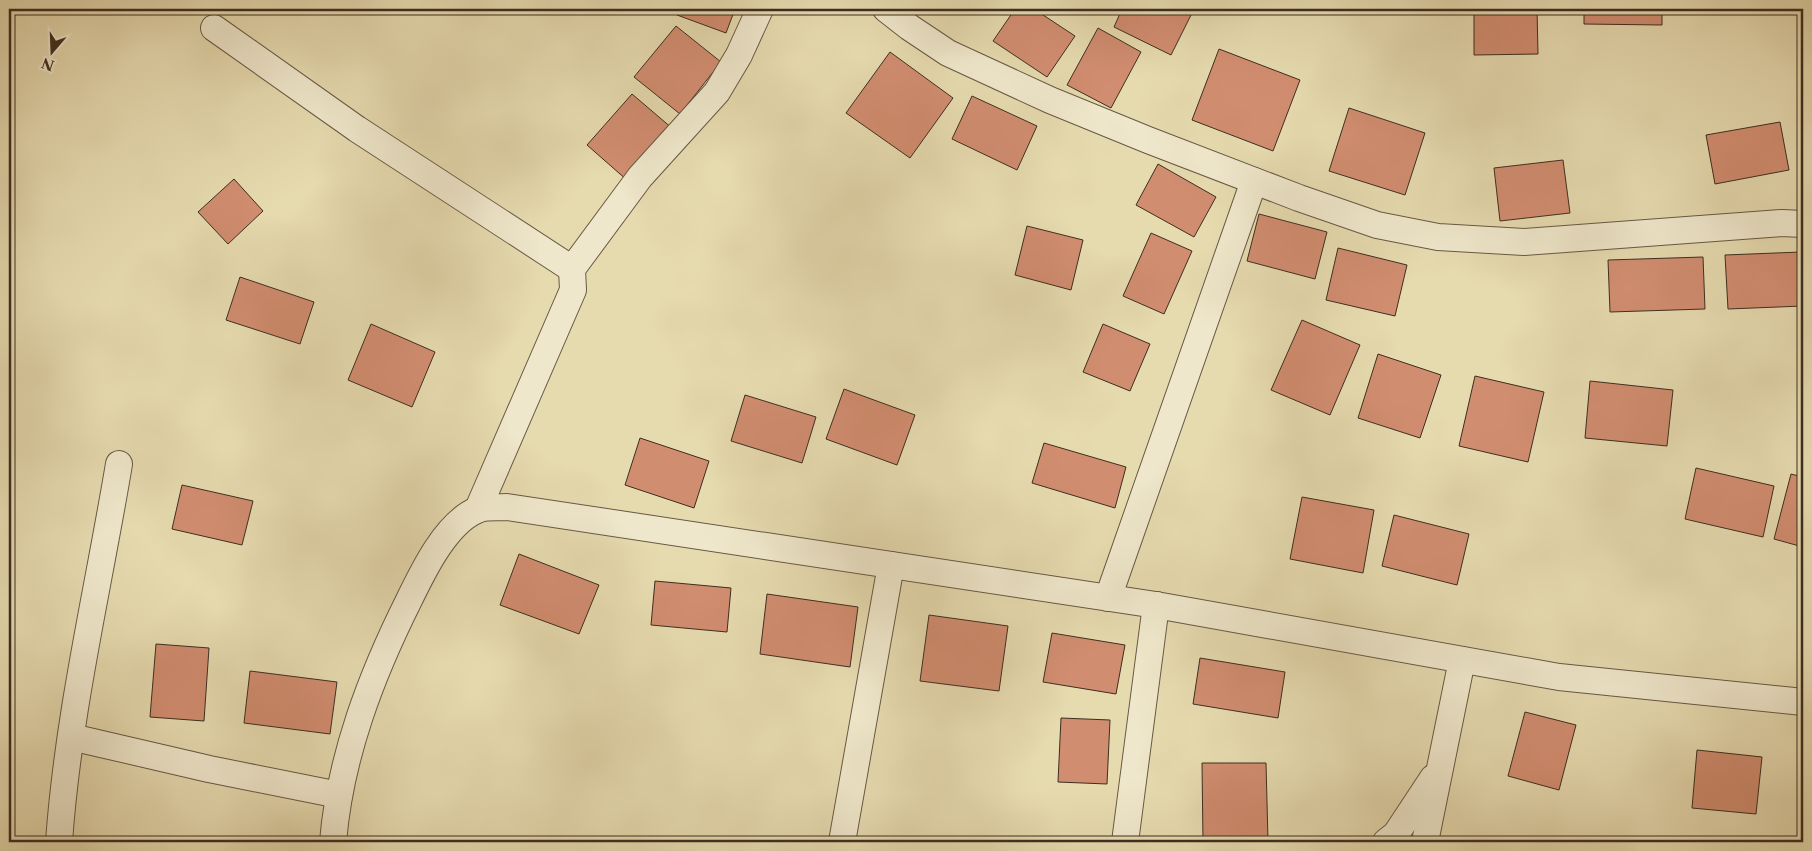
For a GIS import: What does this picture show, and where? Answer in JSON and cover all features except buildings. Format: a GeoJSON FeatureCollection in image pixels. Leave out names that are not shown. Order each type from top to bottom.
{"type":"FeatureCollection","features":[{"type":"Feature","properties":{"kind":"street"},"geometry":{"type":"LineString","coordinates":[[478,509],[573,290],[572,269],[640,177],[717,92],[739,55],[760,9]]}},
{"type":"Feature","properties":{"kind":"street"},"geometry":{"type":"LineString","coordinates":[[886,9],[908,28],[957,57],[1050,100],[1254,181],[1377,225],[1438,237],[1524,242],[1782,223],[1803,224]]}},
{"type":"Feature","properties":{"kind":"street"},"geometry":{"type":"LineString","coordinates":[[214,28],[357,129],[572,269]]}},
{"type":"Feature","properties":{"kind":"street"},"geometry":{"type":"LineString","coordinates":[[1108,598],[1254,181]]}},
{"type":"Feature","properties":{"kind":"street"},"geometry":{"type":"LineString","coordinates":[[59,842],[84,645],[119,464]]}},
{"type":"Feature","properties":{"kind":"street"},"geometry":{"type":"LineString","coordinates":[[333,842],[339,796],[360,713],[384,650],[419,578],[440,544],[458,523],[478,509],[507,507],[1156,605],[1559,677],[1803,702]]}},
{"type":"Feature","properties":{"kind":"street"},"geometry":{"type":"LineString","coordinates":[[842,842],[891,566]]}},
{"type":"Feature","properties":{"kind":"street"},"geometry":{"type":"LineString","coordinates":[[1125,842],[1156,605]]}},
{"type":"Feature","properties":{"kind":"street"},"geometry":{"type":"LineString","coordinates":[[1425,842],[1462,660]]}},
{"type":"Feature","properties":{"kind":"street"},"geometry":{"type":"LineString","coordinates":[[71,736],[209,769],[339,796]]}},
{"type":"Feature","properties":{"kind":"street"},"geometry":{"type":"LineString","coordinates":[[1386,842],[1396,834],[1440,766]]}}]}
